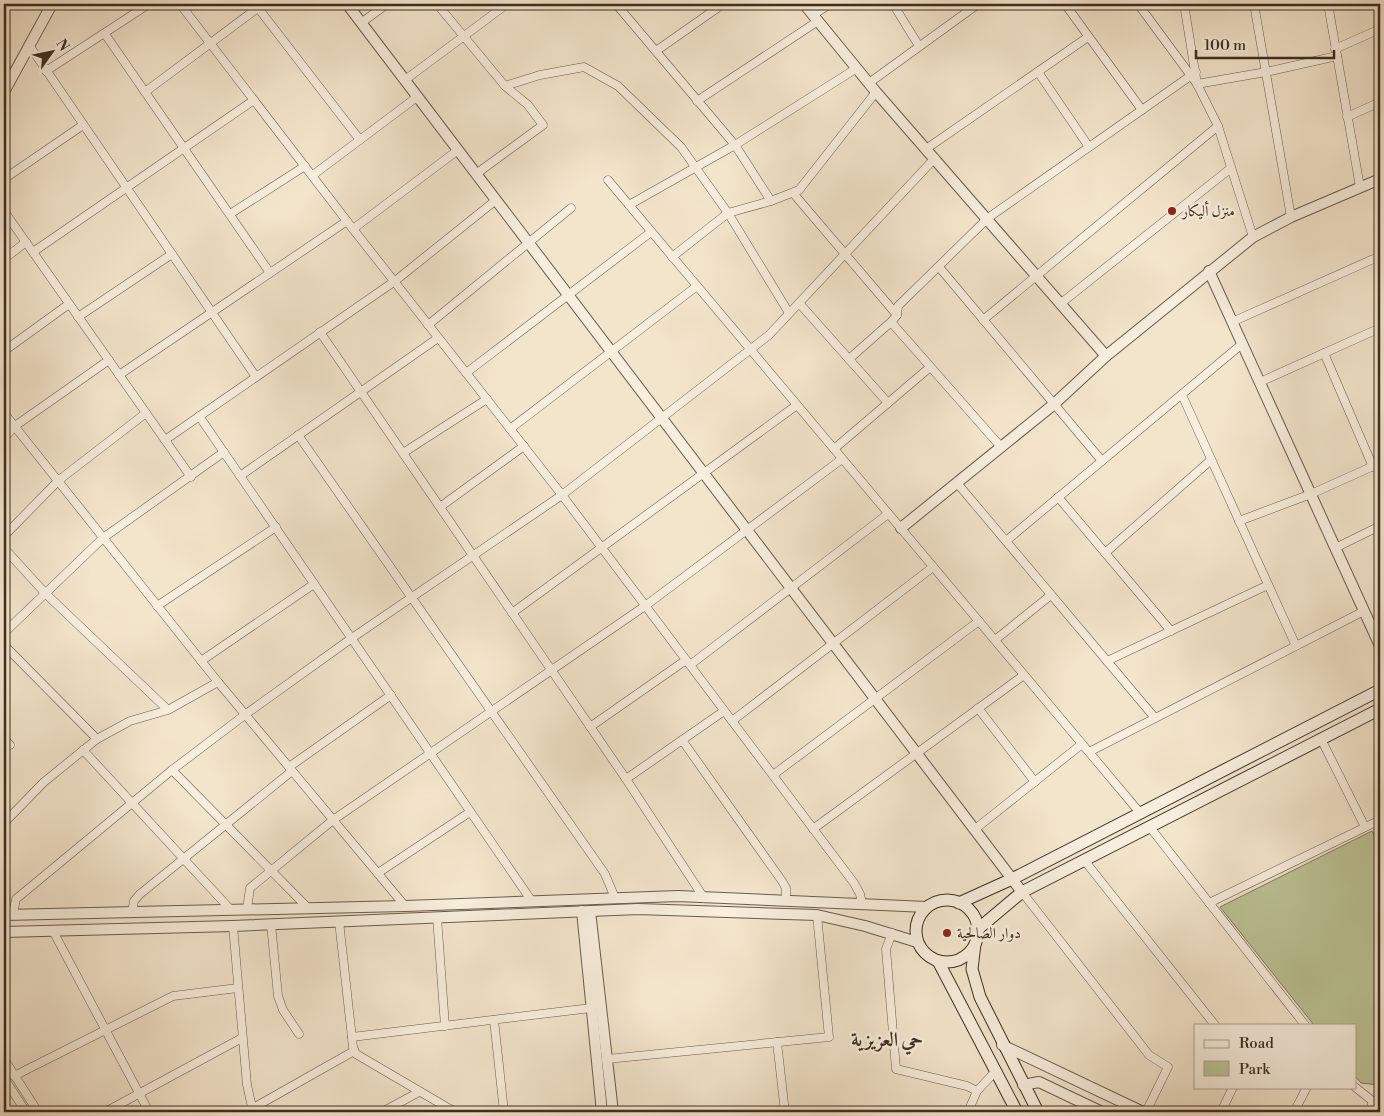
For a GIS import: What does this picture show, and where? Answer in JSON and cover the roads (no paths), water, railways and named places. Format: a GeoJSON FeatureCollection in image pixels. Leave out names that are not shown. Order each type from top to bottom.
{"type":"FeatureCollection","features":[{"type":"Feature","properties":{"kind":"main road"},"geometry":{"type":"LineString","coordinates":[[959,903],[1012,879],[1141,814],[1380,690]]}},
{"type":"Feature","properties":{"kind":"main road"},"geometry":{"type":"LineString","coordinates":[[978,930],[1022,892],[1380,709]]}},
{"type":"Feature","properties":{"kind":"main road"},"geometry":{"type":"LineString","coordinates":[[976,943],[968,954],[957,961],[938,961],[925,954],[918,942],[917,923],[927,907],[942,900],[959,903],[972,914],[978,930],[976,943],[972,969],[976,986],[1002,1045],[1038,1112]]}},
{"type":"Feature","properties":{"kind":"main road"},"geometry":{"type":"LineString","coordinates":[[938,961],[1017,1112]]}},
{"type":"Feature","properties":{"kind":"street"},"geometry":{"type":"LineString","coordinates":[[4,92],[52,4]]}},
{"type":"Feature","properties":{"kind":"street"},"geometry":{"type":"LineString","coordinates":[[46,71],[149,4]]}},
{"type":"Feature","properties":{"kind":"street"},"geometry":{"type":"LineString","coordinates":[[180,4],[353,230],[562,495],[854,883],[862,904]]}},
{"type":"Feature","properties":{"kind":"street"},"geometry":{"type":"LineString","coordinates":[[347,4],[974,830],[1149,1055],[1168,1067],[1144,1112],[1130,1109],[1002,1045]]}},
{"type":"Feature","properties":{"kind":"street"},"geometry":{"type":"LineString","coordinates":[[361,22],[387,4]]}},
{"type":"Feature","properties":{"kind":"street"},"geometry":{"type":"LineString","coordinates":[[437,4],[505,86],[528,105],[543,125],[476,174]]}},
{"type":"Feature","properties":{"kind":"street"},"geometry":{"type":"LineString","coordinates":[[404,80],[507,4]]}},
{"type":"Feature","properties":{"kind":"street"},"geometry":{"type":"LineString","coordinates":[[616,4],[735,145],[771,201]]}},
{"type":"Feature","properties":{"kind":"street"},"geometry":{"type":"LineString","coordinates":[[656,51],[723,4]]}},
{"type":"Feature","properties":{"kind":"street"},"geometry":{"type":"LineString","coordinates":[[804,4],[868,83],[988,218],[1106,356]]}},
{"type":"Feature","properties":{"kind":"street"},"geometry":{"type":"LineString","coordinates":[[697,101],[815,18],[830,4]]}},
{"type":"Feature","properties":{"kind":"street"},"geometry":{"type":"LineString","coordinates":[[893,4],[919,46]]}},
{"type":"Feature","properties":{"kind":"street"},"geometry":{"type":"LineString","coordinates":[[868,83],[978,4]]}},
{"type":"Feature","properties":{"kind":"street"},"geometry":{"type":"LineString","coordinates":[[1065,4],[1142,110]]}},
{"type":"Feature","properties":{"kind":"street"},"geometry":{"type":"LineString","coordinates":[[1138,4],[1193,74]]}},
{"type":"Feature","properties":{"kind":"street"},"geometry":{"type":"LineString","coordinates":[[1184,4],[1193,74],[1218,126],[1253,237]]}},
{"type":"Feature","properties":{"kind":"street"},"geometry":{"type":"LineString","coordinates":[[1254,4],[1291,217]]}},
{"type":"Feature","properties":{"kind":"street"},"geometry":{"type":"LineString","coordinates":[[1328,4],[1360,188]]}},
{"type":"Feature","properties":{"kind":"street"},"geometry":{"type":"LineString","coordinates":[[145,92],[259,5],[360,140]]}},
{"type":"Feature","properties":{"kind":"street"},"geometry":{"type":"LineString","coordinates":[[1197,84],[1266,72],[1336,52],[1380,29]]}},
{"type":"Feature","properties":{"kind":"street"},"geometry":{"type":"LineString","coordinates":[[105,34],[270,273]]}},
{"type":"Feature","properties":{"kind":"street"},"geometry":{"type":"LineString","coordinates":[[926,149],[1088,38]]}},
{"type":"Feature","properties":{"kind":"street"},"geometry":{"type":"LineString","coordinates":[[29,46],[256,377]]}},
{"type":"Feature","properties":{"kind":"street"},"geometry":{"type":"LineString","coordinates":[[505,86],[540,75],[584,67],[618,86],[675,139],[728,214],[789,313]]}},
{"type":"Feature","properties":{"kind":"street"},"geometry":{"type":"LineString","coordinates":[[629,205],[735,145],[857,68]]}},
{"type":"Feature","properties":{"kind":"street"},"geometry":{"type":"LineString","coordinates":[[1038,72],[1089,147]]}},
{"type":"Feature","properties":{"kind":"street"},"geometry":{"type":"LineString","coordinates":[[849,359],[898,315],[898,306],[988,218],[1193,74]]}},
{"type":"Feature","properties":{"kind":"street"},"geometry":{"type":"LineString","coordinates":[[672,257],[728,214],[799,190],[876,92]]}},
{"type":"Feature","properties":{"kind":"street"},"geometry":{"type":"LineString","coordinates":[[313,176],[417,97]]}},
{"type":"Feature","properties":{"kind":"street"},"geometry":{"type":"LineString","coordinates":[[32,252],[254,100]]}},
{"type":"Feature","properties":{"kind":"street"},"geometry":{"type":"LineString","coordinates":[[1347,117],[1380,102]]}},
{"type":"Feature","properties":{"kind":"street"},"geometry":{"type":"LineString","coordinates":[[4,179],[83,125]]}},
{"type":"Feature","properties":{"kind":"street"},"geometry":{"type":"LineString","coordinates":[[983,320],[1218,126]]}},
{"type":"Feature","properties":{"kind":"street"},"geometry":{"type":"LineString","coordinates":[[353,230],[458,150]]}},
{"type":"Feature","properties":{"kind":"street"},"geometry":{"type":"LineString","coordinates":[[927,907],[786,899],[615,898],[405,906],[8,914],[16,899],[172,770],[352,638],[562,495],[769,335],[935,158]]}},
{"type":"Feature","properties":{"kind":"street"},"geometry":{"type":"LineString","coordinates":[[230,214],[305,166]]}},
{"type":"Feature","properties":{"kind":"street"},"geometry":{"type":"LineString","coordinates":[[1060,304],[1231,168]]}},
{"type":"Feature","properties":{"kind":"street"},"geometry":{"type":"LineString","coordinates":[[901,528],[1053,404],[1106,356],[1253,237],[1291,217],[1380,179]]}},
{"type":"Feature","properties":{"kind":"street"},"geometry":{"type":"LineString","coordinates":[[608,180],[1141,814]]}},
{"type":"Feature","properties":{"kind":"street"},"geometry":{"type":"LineString","coordinates":[[792,193],[898,315]]}},
{"type":"Feature","properties":{"kind":"street"},"geometry":{"type":"LineString","coordinates":[[165,440],[395,281],[496,200]]}},
{"type":"Feature","properties":{"kind":"street"},"geometry":{"type":"LineString","coordinates":[[428,325],[571,208]]}},
{"type":"Feature","properties":{"kind":"street"},"geometry":{"type":"LineString","coordinates":[[4,211],[191,477]]}},
{"type":"Feature","properties":{"kind":"street"},"geometry":{"type":"LineString","coordinates":[[119,375],[347,221]]}},
{"type":"Feature","properties":{"kind":"street"},"geometry":{"type":"LineString","coordinates":[[466,373],[651,232]]}},
{"type":"Feature","properties":{"kind":"street"},"geometry":{"type":"LineString","coordinates":[[4,259],[26,242]]}},
{"type":"Feature","properties":{"kind":"street"},"geometry":{"type":"LineString","coordinates":[[78,316],[172,254]]}},
{"type":"Feature","properties":{"kind":"street"},"geometry":{"type":"LineString","coordinates":[[1232,322],[1380,256]]}},
{"type":"Feature","properties":{"kind":"street"},"geometry":{"type":"LineString","coordinates":[[939,267],[1102,461]]}},
{"type":"Feature","properties":{"kind":"street"},"geometry":{"type":"LineString","coordinates":[[1209,271],[1380,646]]}},
{"type":"Feature","properties":{"kind":"street"},"geometry":{"type":"LineString","coordinates":[[510,429],[696,286]]}},
{"type":"Feature","properties":{"kind":"street"},"geometry":{"type":"LineString","coordinates":[[799,303],[888,403]]}},
{"type":"Feature","properties":{"kind":"street"},"geometry":{"type":"LineString","coordinates":[[4,351],[69,304]]}},
{"type":"Feature","properties":{"kind":"street"},"geometry":{"type":"LineString","coordinates":[[891,322],[929,368],[1001,447]]}},
{"type":"Feature","properties":{"kind":"street"},"geometry":{"type":"LineString","coordinates":[[1260,382],[1380,328]]}},
{"type":"Feature","properties":{"kind":"street"},"geometry":{"type":"LineString","coordinates":[[320,332],[626,779],[704,898]]}},
{"type":"Feature","properties":{"kind":"street"},"geometry":{"type":"LineString","coordinates":[[240,476],[438,338]]}},
{"type":"Feature","properties":{"kind":"street"},"geometry":{"type":"LineString","coordinates":[[1006,541],[1242,344]]}},
{"type":"Feature","properties":{"kind":"street"},"geometry":{"type":"LineString","coordinates":[[1238,521],[1311,494],[1377,465],[1324,353]]}},
{"type":"Feature","properties":{"kind":"street"},"geometry":{"type":"LineString","coordinates":[[4,438],[15,426],[109,360]]}},
{"type":"Feature","properties":{"kind":"street"},"geometry":{"type":"LineString","coordinates":[[834,449],[929,368]]}},
{"type":"Feature","properties":{"kind":"street"},"geometry":{"type":"LineString","coordinates":[[1182,395],[1296,646]]}},
{"type":"Feature","properties":{"kind":"street"},"geometry":{"type":"LineString","coordinates":[[404,453],[486,400]]}},
{"type":"Feature","properties":{"kind":"street"},"geometry":{"type":"LineString","coordinates":[[512,613],[797,405]]}},
{"type":"Feature","properties":{"kind":"street"},"geometry":{"type":"LineString","coordinates":[[4,412],[218,682],[405,906]]}},
{"type":"Feature","properties":{"kind":"street"},"geometry":{"type":"LineString","coordinates":[[4,536],[59,480],[146,413]]}},
{"type":"Feature","properties":{"kind":"street"},"geometry":{"type":"LineString","coordinates":[[200,416],[531,900]]}},
{"type":"Feature","properties":{"kind":"street"},"geometry":{"type":"LineString","coordinates":[[298,435],[605,874],[615,898]]}},
{"type":"Feature","properties":{"kind":"street"},"geometry":{"type":"LineString","coordinates":[[440,507],[524,446]]}},
{"type":"Feature","properties":{"kind":"street"},"geometry":{"type":"LineString","coordinates":[[4,633],[103,538],[224,452]]}},
{"type":"Feature","properties":{"kind":"street"},"geometry":{"type":"LineString","coordinates":[[247,910],[250,888],[333,820],[645,606],[842,459]]}},
{"type":"Feature","properties":{"kind":"street"},"geometry":{"type":"LineString","coordinates":[[1105,553],[1211,460]]}},
{"type":"Feature","properties":{"kind":"street"},"geometry":{"type":"LineString","coordinates":[[957,483],[1155,718]]}},
{"type":"Feature","properties":{"kind":"street"},"geometry":{"type":"LineString","coordinates":[[1058,498],[1171,631]]}},
{"type":"Feature","properties":{"kind":"street"},"geometry":{"type":"LineString","coordinates":[[590,727],[688,662],[888,514]]}},
{"type":"Feature","properties":{"kind":"street"},"geometry":{"type":"LineString","coordinates":[[1335,548],[1380,526]]}},
{"type":"Feature","properties":{"kind":"street"},"geometry":{"type":"LineString","coordinates":[[157,606],[276,527]]}},
{"type":"Feature","properties":{"kind":"street"},"geometry":{"type":"LineString","coordinates":[[4,548],[46,594],[168,710]]}},
{"type":"Feature","properties":{"kind":"street"},"geometry":{"type":"LineString","coordinates":[[732,721],[933,567]]}},
{"type":"Feature","properties":{"kind":"street"},"geometry":{"type":"LineString","coordinates":[[201,661],[314,584]]}},
{"type":"Feature","properties":{"kind":"street"},"geometry":{"type":"LineString","coordinates":[[1107,661],[1268,585]]}},
{"type":"Feature","properties":{"kind":"street"},"geometry":{"type":"LineString","coordinates":[[995,640],[1052,595]]}},
{"type":"Feature","properties":{"kind":"street"},"geometry":{"type":"LineString","coordinates":[[1089,752],[1364,611]]}},
{"type":"Feature","properties":{"kind":"street"},"geometry":{"type":"LineString","coordinates":[[773,775],[978,621]]}},
{"type":"Feature","properties":{"kind":"street"},"geometry":{"type":"LineString","coordinates":[[4,645],[97,739]]}},
{"type":"Feature","properties":{"kind":"street"},"geometry":{"type":"LineString","coordinates":[[813,829],[1024,675]]}},
{"type":"Feature","properties":{"kind":"street"},"geometry":{"type":"LineString","coordinates":[[4,823],[44,782],[97,739],[130,721],[168,710],[218,682]]}},
{"type":"Feature","properties":{"kind":"street"},"geometry":{"type":"LineString","coordinates":[[132,912],[134,901],[140,894],[291,769],[391,695]]}},
{"type":"Feature","properties":{"kind":"street"},"geometry":{"type":"LineString","coordinates":[[978,708],[1035,782]]}},
{"type":"Feature","properties":{"kind":"street"},"geometry":{"type":"LineString","coordinates":[[626,779],[724,710]]}},
{"type":"Feature","properties":{"kind":"street"},"geometry":{"type":"LineString","coordinates":[[4,739],[10,745]]}},
{"type":"Feature","properties":{"kind":"street"},"geometry":{"type":"LineString","coordinates":[[1321,739],[1365,827]]}},
{"type":"Feature","properties":{"kind":"street"},"geometry":{"type":"LineString","coordinates":[[682,740],[782,881],[786,888],[786,899]]}},
{"type":"Feature","properties":{"kind":"street"},"geometry":{"type":"LineString","coordinates":[[974,830],[1082,744]]}},
{"type":"Feature","properties":{"kind":"street"},"geometry":{"type":"LineString","coordinates":[[83,750],[231,910]]}},
{"type":"Feature","properties":{"kind":"street"},"geometry":{"type":"LineString","coordinates":[[172,770],[308,908]]}},
{"type":"Feature","properties":{"kind":"street"},"geometry":{"type":"LineString","coordinates":[[378,874],[470,812]]}},
{"type":"Feature","properties":{"kind":"street"},"geometry":{"type":"LineString","coordinates":[[1209,903],[1380,820]]}},
{"type":"Feature","properties":{"kind":"street"},"geometry":{"type":"LineString","coordinates":[[1149,826],[1304,1024]]}},
{"type":"Feature","properties":{"kind":"street"},"geometry":{"type":"LineString","coordinates":[[1084,860],[1214,1024]]}},
{"type":"Feature","properties":{"kind":"street"},"geometry":{"type":"LineString","coordinates":[[4,932],[233,926],[638,909],[817,915],[892,933],[918,942]]}},
{"type":"Feature","properties":{"kind":"street"},"geometry":{"type":"LineString","coordinates":[[586,911],[591,1008],[602,1112]]}},
{"type":"Feature","properties":{"kind":"street"},"geometry":{"type":"LineString","coordinates":[[586,911],[613,1112]]}},
{"type":"Feature","properties":{"kind":"street"},"geometry":{"type":"LineString","coordinates":[[607,1059],[829,1037],[817,915]]}},
{"type":"Feature","properties":{"kind":"street"},"geometry":{"type":"LineString","coordinates":[[437,916],[445,1026]]}},
{"type":"Feature","properties":{"kind":"street"},"geometry":{"type":"LineString","coordinates":[[340,921],[354,1052],[361,1059],[455,1112]]}},
{"type":"Feature","properties":{"kind":"street"},"geometry":{"type":"LineString","coordinates":[[271,924],[278,996],[283,1010],[299,1034]]}},
{"type":"Feature","properties":{"kind":"street"},"geometry":{"type":"LineString","coordinates":[[233,926],[250,1111],[354,1052]]}},
{"type":"Feature","properties":{"kind":"street"},"geometry":{"type":"LineString","coordinates":[[53,931],[149,1112]]}},
{"type":"Feature","properties":{"kind":"street"},"geometry":{"type":"LineString","coordinates":[[892,933],[886,949],[896,1069],[968,1086],[977,1090]]}},
{"type":"Feature","properties":{"kind":"street"},"geometry":{"type":"LineString","coordinates":[[14,1076],[104,1029],[176,995],[238,988]]}},
{"type":"Feature","properties":{"kind":"street"},"geometry":{"type":"LineString","coordinates":[[352,1037],[591,1008]]}},
{"type":"Feature","properties":{"kind":"street"},"geometry":{"type":"LineString","coordinates":[[494,1020],[504,1112]]}},
{"type":"Feature","properties":{"kind":"street"},"geometry":{"type":"LineString","coordinates":[[105,1112],[242,1038]]}},
{"type":"Feature","properties":{"kind":"street"},"geometry":{"type":"LineString","coordinates":[[777,1042],[785,1112]]}},
{"type":"Feature","properties":{"kind":"street"},"geometry":{"type":"LineString","coordinates":[[4,1059],[38,1112]]}},
{"type":"Feature","properties":{"kind":"street"},"geometry":{"type":"LineString","coordinates":[[968,1112],[977,1090],[995,1072]]}},
{"type":"Feature","properties":{"kind":"street"},"geometry":{"type":"LineString","coordinates":[[4,1078],[26,1112]]}},
{"type":"Feature","properties":{"kind":"street"},"geometry":{"type":"LineString","coordinates":[[1023,1085],[1039,1082],[1102,1112]]}},
{"type":"Feature","properties":{"kind":"street"},"geometry":{"type":"LineString","coordinates":[[1221,1112],[1233,1088]]}},
{"type":"Feature","properties":{"kind":"street"},"geometry":{"type":"LineString","coordinates":[[1294,1112],[1306,1088]]}},
{"type":"Feature","properties":{"kind":"street"},"geometry":{"type":"LineString","coordinates":[[1356,1088],[1378,1104],[1368,1112]]}},
{"type":"Feature","properties":{"kind":"street"},"geometry":{"type":"LineString","coordinates":[[382,1112],[419,1092]]}},
{"type":"Feature","properties":{"kind":"place","name":"منزل أليكار"},"geometry":{"type":"Point","coordinates":[1172,211]}},
{"type":"Feature","properties":{"kind":"place","name":"دوار الصالحية"},"geometry":{"type":"Point","coordinates":[947,933]}},
{"type":"Feature","properties":{"kind":"district","name":"حي العزيزية"},"geometry":{"type":"Point","coordinates":[887,1040]}}]}
